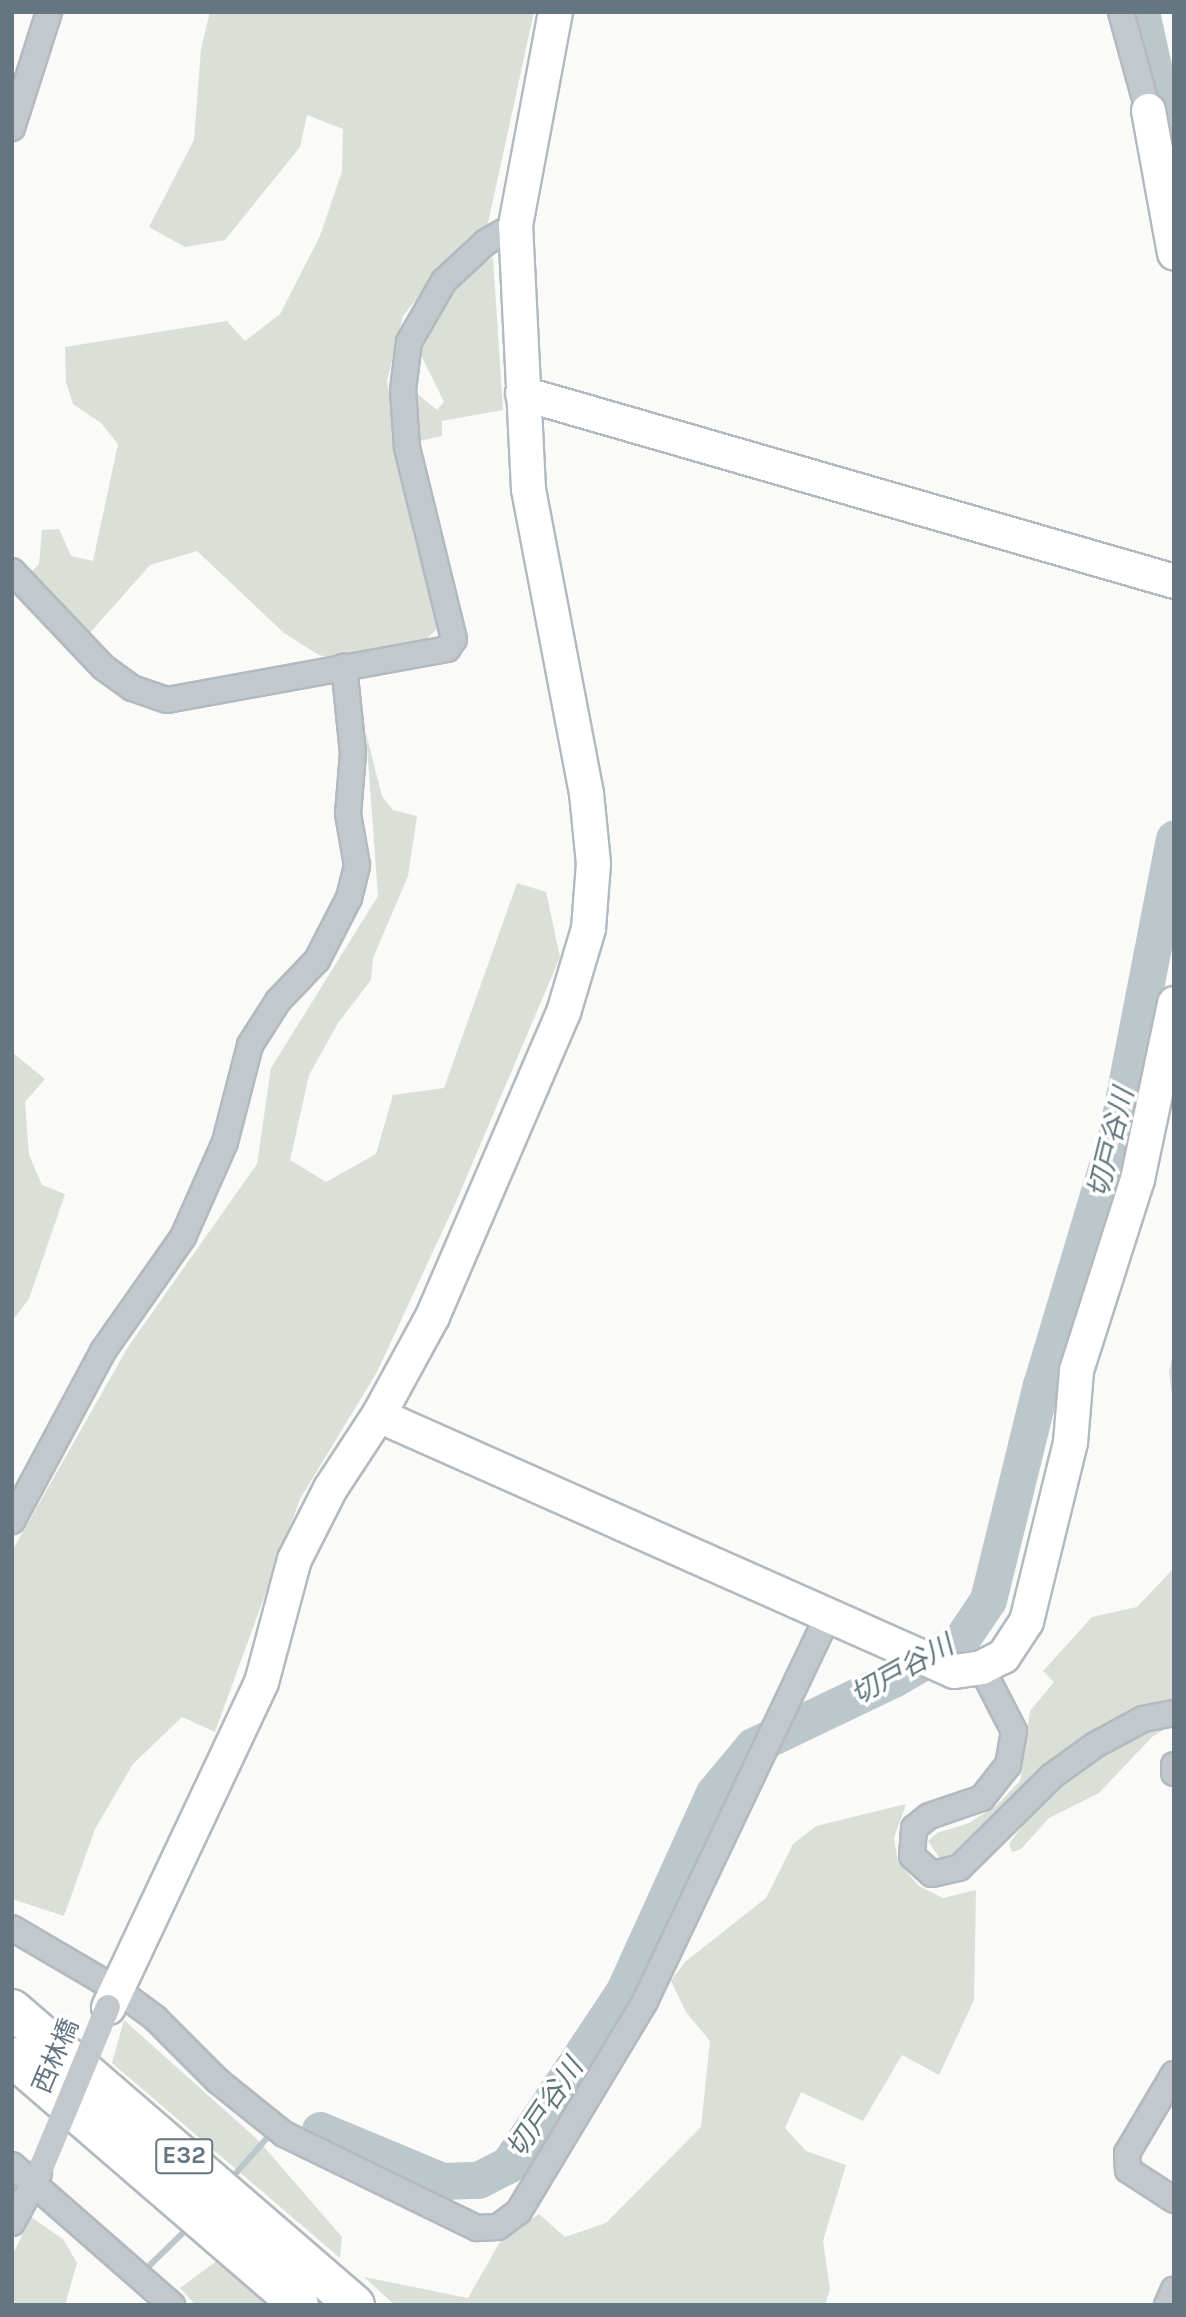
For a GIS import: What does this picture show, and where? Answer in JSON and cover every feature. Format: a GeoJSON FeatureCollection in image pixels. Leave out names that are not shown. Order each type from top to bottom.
{"type":"FeatureCollection","features":[{"type":"Feature","properties":{"kind":"highway","name":"E32"},"geometry":{"type":"LineString","coordinates":[[12,2009],[355,2305]]}},
{"type":"Feature","properties":{"kind":"highway","name":"E32"},"geometry":{"type":"LineString","coordinates":[[12,2057],[299,2305]]}},
{"type":"Feature","properties":{"kind":"street"},"geometry":{"type":"LineString","coordinates":[[12,128],[49,12]]}},
{"type":"Feature","properties":{"kind":"street"},"geometry":{"type":"LineString","coordinates":[[112,1998],[261,1682],[294,1559],[330,1488],[378,1415],[432,1316],[563,1012],[587,928],[593,863],[586,793],[528,489],[516,225],[555,12]]}},
{"type":"Feature","properties":{"kind":"street"},"geometry":{"type":"LineString","coordinates":[[1121,12],[1148,110],[1174,253]]}},
{"type":"Feature","properties":{"kind":"street"},"geometry":{"type":"LineString","coordinates":[[12,570],[103,667],[132,688],[167,700],[205,696],[344,666],[447,649],[454,639],[407,447],[403,390],[409,342],[444,282],[486,242],[516,225]]}},
{"type":"Feature","properties":{"kind":"street"},"geometry":{"type":"LineString","coordinates":[[523,393],[1174,582]]}},
{"type":"Feature","properties":{"kind":"street"},"geometry":{"type":"LineString","coordinates":[[12,1521],[103,1351],[183,1237],[225,1142],[250,1045],[278,1001],[317,960],[349,898],[357,865],[348,814],[353,753],[344,666]]}},
{"type":"Feature","properties":{"kind":"street"},"geometry":{"type":"LineString","coordinates":[[378,1415],[954,1671],[981,1667],[1003,1656],[1026,1621],[1068,1454],[1076,1370],[1137,1179],[1174,1003]]}},
{"type":"Feature","properties":{"kind":"street"},"geometry":{"type":"LineString","coordinates":[[12,1928],[112,1998],[155,2018],[218,2081],[285,2134],[477,2228],[498,2227],[519,2211],[645,2001],[828,1616]]}},
{"type":"Feature","properties":{"kind":"street"},"geometry":{"type":"LineString","coordinates":[[981,1667],[1014,1731],[1008,1765],[982,1798],[929,1816],[914,1828],[912,1857],[932,1874],[959,1868],[1052,1776],[1095,1745],[1143,1719],[1174,1713]]}},
{"type":"Feature","properties":{"kind":"street"},"geometry":{"type":"LineString","coordinates":[[1174,1765],[1174,1773]]}},
{"type":"Feature","properties":{"kind":"street","name":"西林橋"},"geometry":{"type":"LineString","coordinates":[[12,2223],[37,2176],[112,1998]]}},
{"type":"Feature","properties":{"kind":"street"},"geometry":{"type":"LineString","coordinates":[[1174,2074],[1127,2152],[1128,2170],[1174,2200]]}},
{"type":"Feature","properties":{"kind":"street"},"geometry":{"type":"LineString","coordinates":[[12,2165],[37,2176],[172,2305]]}},
{"type":"Feature","properties":{"kind":"street"},"geometry":{"type":"LineString","coordinates":[[1167,2305],[1174,2289]]}},
{"type":"Feature","properties":{"kind":"shaded area"},"geometry":{"type":"Polygon","coordinates":[[[210,12],[534,12],[488,223],[459,256],[474,268],[493,258],[503,410],[442,421],[442,436],[415,442],[414,391],[437,410],[444,402],[420,353],[456,288],[438,271],[403,316],[387,381],[413,534],[440,626],[420,645],[331,658],[319,655],[284,633],[197,551],[150,565],[88,635],[30,573],[39,564],[42,530],[59,529],[71,556],[93,561],[118,444],[101,423],[73,404],[66,382],[65,347],[227,321],[245,341],[280,314],[320,236],[342,171],[343,129],[307,115],[300,147],[225,240],[185,247],[149,227],[194,140],[201,49],[210,12]]]}},
{"type":"Feature","properties":{"kind":"shaded area"},"geometry":{"type":"Polygon","coordinates":[[[366,733],[382,796],[393,810],[417,816],[408,876],[373,958],[371,980],[338,1023],[309,1075],[290,1160],[326,1182],[376,1154],[393,1095],[444,1088],[517,883],[546,892],[560,957],[456,1202],[377,1372],[300,1499],[215,1732],[182,1717],[133,1764],[95,1829],[64,1916],[12,1899],[12,1551],[128,1347],[257,1164],[271,1068],[378,896],[366,733]]]}},
{"type":"Feature","properties":{"kind":"shaded area"},"geometry":{"type":"Polygon","coordinates":[[[12,1052],[45,1079],[25,1102],[29,1155],[42,1185],[65,1194],[29,1299],[12,1321],[12,1052]]]}},
{"type":"Feature","properties":{"kind":"shaded area"},"geometry":{"type":"Polygon","coordinates":[[[1174,1347],[1174,1411],[1169,1372],[1174,1347]]]}},
{"type":"Feature","properties":{"kind":"shaded area"},"geometry":{"type":"Polygon","coordinates":[[[1174,1568],[1174,1723],[1152,1737],[1099,1793],[1049,1818],[1021,1849],[1012,1852],[1009,1844],[1037,1806],[1034,1783],[953,1857],[941,1860],[928,1841],[937,1833],[969,1823],[997,1805],[1020,1781],[1030,1711],[1054,1682],[1043,1671],[1092,1617],[1137,1607],[1174,1568]]]}},
{"type":"Feature","properties":{"kind":"shaded area"},"geometry":{"type":"Polygon","coordinates":[[[906,1804],[894,1838],[898,1862],[919,1886],[943,1898],[976,1890],[974,2000],[939,2075],[902,2055],[863,2121],[801,2092],[785,2128],[806,2151],[846,2165],[823,2241],[830,2289],[825,2305],[395,2305],[364,2277],[468,2298],[501,2240],[539,2214],[565,2237],[606,2223],[701,2127],[710,2041],[686,2012],[671,1981],[685,1962],[766,1898],[793,1844],[816,1826],[906,1804]]]}},
{"type":"Feature","properties":{"kind":"shaded area"},"geometry":{"type":"Polygon","coordinates":[[[124,2020],[258,2140],[342,2237],[340,2258],[112,2063],[124,2020]]]}},
{"type":"Feature","properties":{"kind":"shaded area"},"geometry":{"type":"Polygon","coordinates":[[[31,2217],[63,2239],[77,2263],[65,2305],[12,2305],[12,2256],[31,2217]]]}},
{"type":"Feature","properties":{"kind":"shaded area"},"geometry":{"type":"Polygon","coordinates":[[[218,2260],[268,2305],[196,2305],[180,2288],[218,2260]]]}},
{"type":"Feature","properties":{"kind":"waterway","name":"切戸谷川"},"geometry":{"type":"LineString","coordinates":[[1141,12],[1171,148]]}},
{"type":"Feature","properties":{"kind":"waterway","name":"切戸谷川"},"geometry":{"type":"LineString","coordinates":[[320,2130],[442,2181],[478,2180],[508,2165],[624,1991],[714,1793],[753,1746],[893,1679],[961,1640],[988,1600],[1041,1385],[1117,1132],[1174,838]]}},
{"type":"Feature","properties":{"kind":"waterway"},"geometry":{"type":"LineString","coordinates":[[231,2179],[267,2138]]}},
{"type":"Feature","properties":{"kind":"waterway"},"geometry":{"type":"LineString","coordinates":[[148,2267],[189,2227]]}}]}
